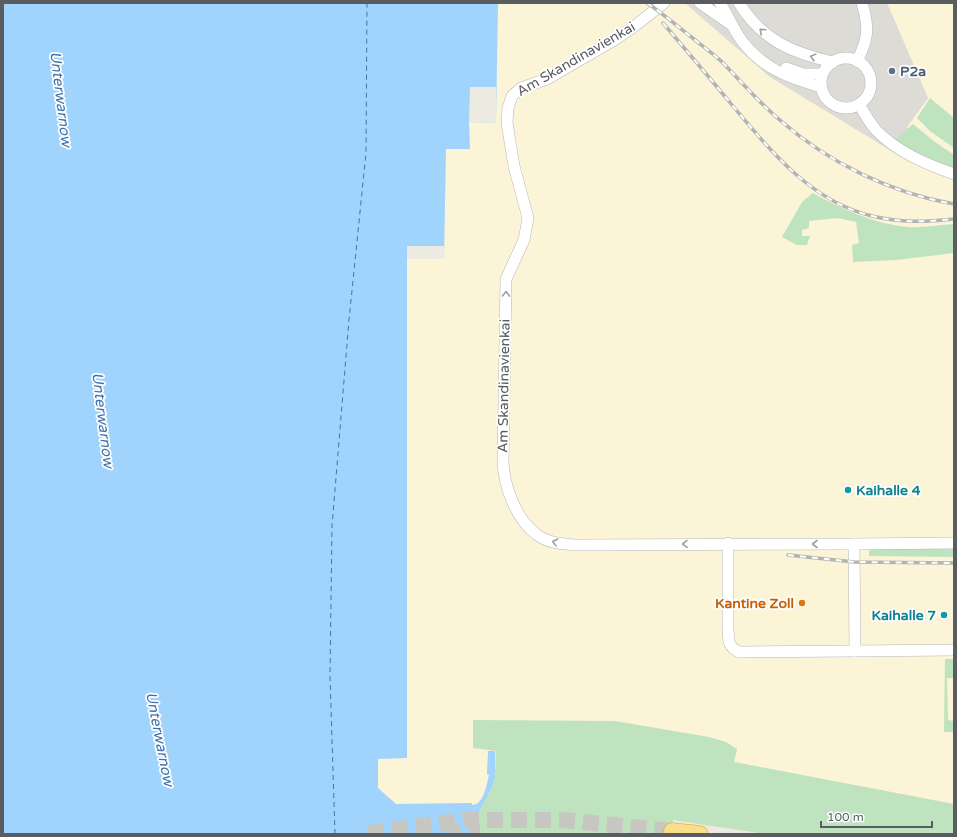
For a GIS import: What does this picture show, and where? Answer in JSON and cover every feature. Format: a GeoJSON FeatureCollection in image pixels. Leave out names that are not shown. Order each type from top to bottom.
{"type":"FeatureCollection","features":[{"type":"Feature","properties":{"kind":"highway"},"geometry":{"type":"LineString","coordinates":[[672,831],[700,834]]}},
{"type":"Feature","properties":{"kind":"street"},"geometry":{"type":"LineString","coordinates":[[700,3],[733,25]]}},
{"type":"Feature","properties":{"kind":"street"},"geometry":{"type":"LineString","coordinates":[[720,3],[741,40],[754,55],[784,75],[821,87]]}},
{"type":"Feature","properties":{"kind":"street"},"geometry":{"type":"LineString","coordinates":[[726,3],[749,41],[768,58],[791,70],[803,74],[822,74]]}},
{"type":"Feature","properties":{"kind":"street"},"geometry":{"type":"LineString","coordinates":[[739,3],[753,22],[765,34],[778,43],[803,54],[833,62]]}},
{"type":"Feature","properties":{"kind":"street"},"geometry":{"type":"LineString","coordinates":[[857,61],[863,50],[868,33],[862,3]]}},
{"type":"Feature","properties":{"kind":"street","name":"Am Skandinavienkai"},"geometry":{"type":"LineString","coordinates":[[661,5],[636,26],[610,43],[547,79],[521,88],[512,96],[508,108],[507,123],[514,166],[528,218],[524,240],[506,279],[504,472],[511,497],[528,526],[537,535],[549,541],[575,545],[954,543]]}},
{"type":"Feature","properties":{"kind":"street"},"geometry":{"type":"LineString","coordinates":[[845,58],[857,61],[866,69],[870,79],[870,85],[867,96],[859,104],[848,108],[838,107],[825,97],[821,87],[822,74],[833,62],[845,58]]}},
{"type":"Feature","properties":{"kind":"street"},"geometry":{"type":"LineString","coordinates":[[859,104],[875,128],[896,147],[915,158],[954,174]]}},
{"type":"Feature","properties":{"kind":"street"},"geometry":{"type":"LineString","coordinates":[[728,543],[729,642],[732,648],[739,652],[954,650]]}},
{"type":"Feature","properties":{"kind":"street"},"geometry":{"type":"LineString","coordinates":[[854,544],[855,651]]}},
{"type":"Feature","properties":{"kind":"shaded area"},"geometry":{"type":"Polygon","coordinates":[[[498,3],[647,3],[657,9],[664,3],[685,3],[770,77],[896,139],[907,127],[928,98],[887,3],[954,3],[954,807],[734,762],[737,749],[725,743],[495,721],[495,751],[488,751],[489,775],[483,795],[478,804],[396,804],[378,788],[378,759],[407,758],[407,246],[444,246],[446,149],[496,87],[498,3]]]}},
{"type":"Feature","properties":{"kind":"shaded area"},"geometry":{"type":"Polygon","coordinates":[[[685,3],[887,3],[928,98],[907,127],[908,129],[897,139],[899,143],[893,152],[770,77],[685,3]]]}},
{"type":"Feature","properties":{"kind":"green space"},"geometry":{"type":"Polygon","coordinates":[[[930,98],[954,118],[954,148],[930,131],[917,118],[930,98]]]}},
{"type":"Feature","properties":{"kind":"green space"},"geometry":{"type":"Polygon","coordinates":[[[913,124],[954,155],[954,170],[925,158],[899,143],[896,139],[913,124]]]}},
{"type":"Feature","properties":{"kind":"green space"},"geometry":{"type":"Polygon","coordinates":[[[813,193],[835,205],[883,223],[908,227],[954,224],[954,253],[896,260],[853,262],[852,245],[859,243],[856,222],[838,218],[809,221],[809,228],[802,230],[802,236],[810,236],[807,245],[797,245],[782,237],[802,202],[813,193]]]}},
{"type":"Feature","properties":{"kind":"green space"},"geometry":{"type":"Polygon","coordinates":[[[875,548],[954,549],[954,557],[869,556],[869,551],[875,548]]]}},
{"type":"Feature","properties":{"kind":"green space"},"geometry":{"type":"Polygon","coordinates":[[[945,659],[954,659],[954,678],[947,678],[948,720],[954,721],[954,732],[944,732],[945,659]]]}},
{"type":"Feature","properties":{"kind":"green space"},"geometry":{"type":"Polygon","coordinates":[[[473,720],[615,721],[709,737],[726,742],[737,749],[734,762],[954,804],[954,834],[766,834],[673,820],[672,834],[480,834],[474,819],[491,789],[495,777],[496,751],[473,748],[473,720]]]}},
{"type":"Feature","properties":{"kind":"water","name":"Unterwarnow"},"geometry":{"type":"Polygon","coordinates":[[[3,3],[498,3],[496,123],[469,122],[470,149],[446,149],[444,259],[407,259],[407,758],[378,759],[378,788],[396,804],[472,803],[472,805],[479,802],[482,798],[489,775],[487,774],[488,751],[495,751],[495,777],[491,789],[475,819],[480,834],[3,834],[3,3]]]}},
{"type":"Feature","properties":{"kind":"pier"},"geometry":{"type":"Polygon","coordinates":[[[470,87],[496,87],[496,123],[469,122],[470,87]]]}},
{"type":"Feature","properties":{"kind":"pier"},"geometry":{"type":"Polygon","coordinates":[[[407,246],[444,246],[444,259],[407,259],[407,246]]]}},
{"type":"Feature","properties":{"kind":"ferry route"},"geometry":{"type":"LineString","coordinates":[[335,834],[330,676],[332,526],[349,320],[366,153],[367,3]]}},
{"type":"Feature","properties":{"kind":"tunnel"},"geometry":{"type":"LineString","coordinates":[[368,834],[464,820],[562,820],[672,831]]}},
{"type":"Feature","properties":{"kind":"tunnel"},"geometry":{"type":"LineString","coordinates":[[445,834],[465,831],[480,831]]}},
{"type":"Feature","properties":{"kind":"railway"},"geometry":{"type":"LineString","coordinates":[[647,3],[717,58],[773,114],[819,150],[840,163],[884,184],[930,199],[954,204]]}},
{"type":"Feature","properties":{"kind":"railway"},"geometry":{"type":"LineString","coordinates":[[663,23],[777,156],[793,172],[829,199],[850,209],[872,216],[893,220],[933,221],[954,219]]}},
{"type":"Feature","properties":{"kind":"railway"},"geometry":{"type":"LineString","coordinates":[[788,555],[854,562],[954,563]]}},
{"type":"Feature","properties":{"kind":"place","name":"P2a"},"geometry":{"type":"Point","coordinates":[892,71]}},
{"type":"Feature","properties":{"kind":"place","name":"Kaihalle 4"},"geometry":{"type":"Point","coordinates":[848,490]}},
{"type":"Feature","properties":{"kind":"place","name":"Kantine Zoll"},"geometry":{"type":"Point","coordinates":[802,603]}},
{"type":"Feature","properties":{"kind":"place","name":"Kaihalle 7"},"geometry":{"type":"Point","coordinates":[944,615]}}]}
